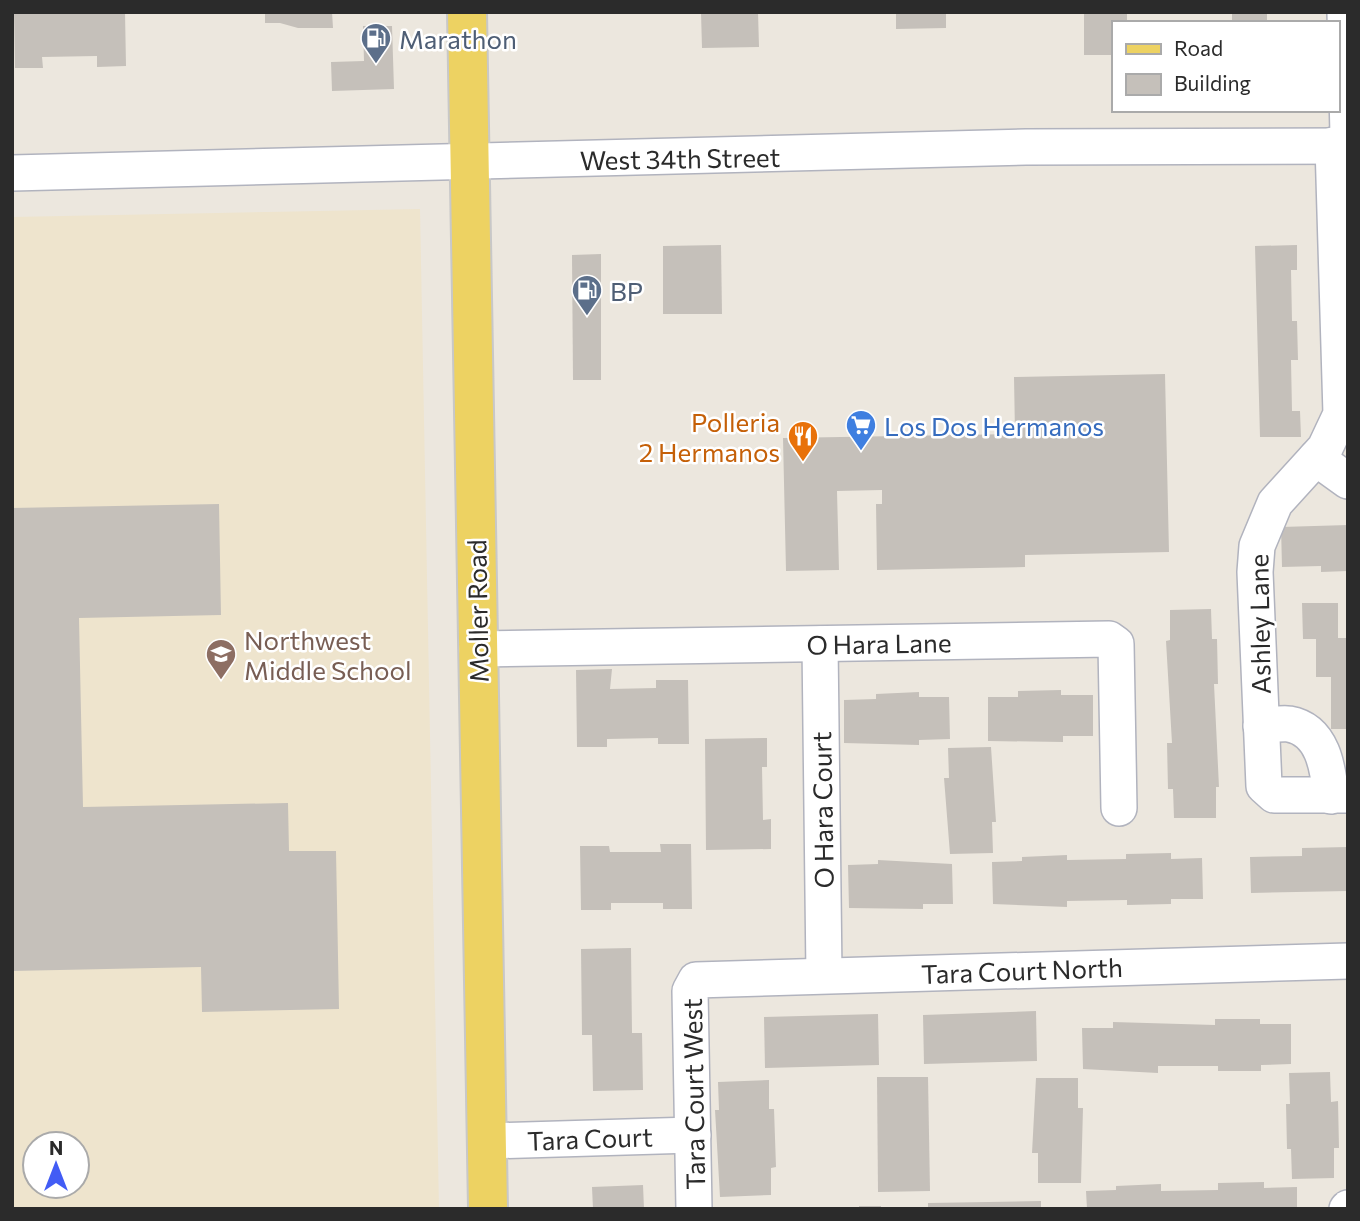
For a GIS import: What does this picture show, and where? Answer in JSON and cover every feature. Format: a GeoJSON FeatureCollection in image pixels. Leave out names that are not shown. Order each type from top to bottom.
{"type":"FeatureCollection","features":[{"type":"Feature","properties":{"kind":"main road","name":"Moller Road"},"geometry":{"type":"LineString","coordinates":[[467,12],[488,1209]]}},
{"type":"Feature","properties":{"kind":"street","name":"Ashley Lane"},"geometry":{"type":"LineString","coordinates":[[1261,726],[1291,724],[1313,738],[1327,760],[1339,795],[1274,795],[1264,786],[1261,726],[1255,572],[1262,527],[1275,503],[1316,458],[1335,431],[1342,406],[1343,142],[1347,57],[1345,12]]}},
{"type":"Feature","properties":{"kind":"street","name":"West 34th Street"},"geometry":{"type":"LineString","coordinates":[[12,173],[1026,147],[1343,142]]}},
{"type":"Feature","properties":{"kind":"street"},"geometry":{"type":"LineString","coordinates":[[1316,458],[1348,481]]}},
{"type":"Feature","properties":{"kind":"street","name":"O Hara Lane"},"geometry":{"type":"LineString","coordinates":[[477,649],[1113,641],[1119,808]]}},
{"type":"Feature","properties":{"kind":"street","name":"O Hara Court"},"geometry":{"type":"LineString","coordinates":[[820,644],[824,975]]}},
{"type":"Feature","properties":{"kind":"street","name":"Tara Court North"},"geometry":{"type":"LineString","coordinates":[[696,980],[1348,961]]}},
{"type":"Feature","properties":{"kind":"street","name":"Tara Court West"},"geometry":{"type":"LineString","coordinates":[[694,1209],[690,991],[696,980]]}},
{"type":"Feature","properties":{"kind":"street","name":"Tara Court"},"geometry":{"type":"LineString","coordinates":[[487,1141],[693,1135]]}},
{"type":"Feature","properties":{"kind":"shaded area","name":"Northwest Middle School"},"geometry":{"type":"Polygon","coordinates":[[[420,209],[439,1209],[12,1209],[12,217],[420,209]]]}},
{"type":"Feature","properties":{"kind":"building"},"geometry":{"type":"Polygon","coordinates":[[[14,12],[125,12],[126,66],[97,67],[97,56],[42,57],[43,68],[15,68],[14,12]]]}},
{"type":"Feature","properties":{"kind":"building"},"geometry":{"type":"Polygon","coordinates":[[[265,12],[332,12],[333,28],[298,28],[280,23],[265,23],[265,12]]]}},
{"type":"Feature","properties":{"kind":"building"},"geometry":{"type":"Polygon","coordinates":[[[701,12],[758,12],[759,47],[702,48],[701,12]]]}},
{"type":"Feature","properties":{"kind":"building"},"geometry":{"type":"Polygon","coordinates":[[[896,12],[946,12],[946,28],[896,29],[896,12]]]}},
{"type":"Feature","properties":{"kind":"building"},"geometry":{"type":"Polygon","coordinates":[[[1084,12],[1127,12],[1127,21],[1112,21],[1112,55],[1084,55],[1084,12]]]}},
{"type":"Feature","properties":{"kind":"building"},"geometry":{"type":"Polygon","coordinates":[[[1232,12],[1267,12],[1267,21],[1232,21],[1232,12]]]}},
{"type":"Feature","properties":{"kind":"building"},"geometry":{"type":"Polygon","coordinates":[[[363,26],[392,26],[394,89],[332,91],[331,62],[364,61],[363,26]]]}},
{"type":"Feature","properties":{"kind":"building"},"geometry":{"type":"Polygon","coordinates":[[[721,245],[722,314],[663,314],[663,246],[721,245]]]}},
{"type":"Feature","properties":{"kind":"building"},"geometry":{"type":"Polygon","coordinates":[[[1297,245],[1297,270],[1291,270],[1292,321],[1297,321],[1298,360],[1291,360],[1292,411],[1300,411],[1301,437],[1260,437],[1255,246],[1297,245]]]}},
{"type":"Feature","properties":{"kind":"building","name":"BP"},"geometry":{"type":"Polygon","coordinates":[[[601,254],[601,380],[573,380],[572,255],[601,254]]]}},
{"type":"Feature","properties":{"kind":"building"},"geometry":{"type":"Polygon","coordinates":[[[1165,374],[1169,552],[1025,555],[1025,567],[877,570],[876,504],[882,504],[882,490],[837,491],[839,570],[786,571],[783,438],[1015,434],[1014,377],[1165,374]]]}},
{"type":"Feature","properties":{"kind":"building"},"geometry":{"type":"Polygon","coordinates":[[[219,504],[221,615],[79,618],[83,807],[288,803],[289,851],[336,851],[339,1009],[202,1012],[201,967],[12,971],[12,508],[219,504]]]}},
{"type":"Feature","properties":{"kind":"building"},"geometry":{"type":"Polygon","coordinates":[[[1348,525],[1348,571],[1321,572],[1321,566],[1282,567],[1281,527],[1348,525]]]}},
{"type":"Feature","properties":{"kind":"building"},"geometry":{"type":"Polygon","coordinates":[[[1302,603],[1338,603],[1338,638],[1348,638],[1348,729],[1331,729],[1331,677],[1316,677],[1316,639],[1303,639],[1302,603]]]}},
{"type":"Feature","properties":{"kind":"building"},"geometry":{"type":"Polygon","coordinates":[[[1211,609],[1212,639],[1217,639],[1218,684],[1214,684],[1219,787],[1216,787],[1216,818],[1174,818],[1173,789],[1168,789],[1167,743],[1172,743],[1166,641],[1170,640],[1170,610],[1211,609]]]}},
{"type":"Feature","properties":{"kind":"building"},"geometry":{"type":"Polygon","coordinates":[[[612,669],[610,689],[656,688],[656,680],[688,680],[689,744],[658,744],[658,738],[607,739],[607,747],[577,747],[576,670],[612,669]]]}},
{"type":"Feature","properties":{"kind":"building"},"geometry":{"type":"Polygon","coordinates":[[[1061,690],[1061,695],[1093,695],[1093,736],[1063,736],[1063,742],[988,741],[988,697],[1018,697],[1018,691],[1061,690]]]}},
{"type":"Feature","properties":{"kind":"building"},"geometry":{"type":"Polygon","coordinates":[[[919,692],[919,697],[949,697],[950,739],[919,740],[919,745],[844,743],[844,700],[876,699],[876,694],[919,692]]]}},
{"type":"Feature","properties":{"kind":"building"},"geometry":{"type":"Polygon","coordinates":[[[767,738],[767,767],[762,767],[763,820],[771,819],[771,849],[706,850],[705,739],[767,738]]]}},
{"type":"Feature","properties":{"kind":"building"},"geometry":{"type":"Polygon","coordinates":[[[991,747],[996,822],[992,822],[993,853],[950,854],[944,778],[949,778],[948,748],[991,747]]]}},
{"type":"Feature","properties":{"kind":"building"},"geometry":{"type":"Polygon","coordinates":[[[660,844],[691,844],[692,909],[663,909],[663,903],[611,903],[611,910],[581,910],[580,846],[609,846],[610,852],[661,852],[660,844]]]}},
{"type":"Feature","properties":{"kind":"building"},"geometry":{"type":"Polygon","coordinates":[[[1348,847],[1348,891],[1251,893],[1250,857],[1302,856],[1302,848],[1348,847]]]}},
{"type":"Feature","properties":{"kind":"building"},"geometry":{"type":"Polygon","coordinates":[[[1171,853],[1171,859],[1202,858],[1203,899],[1171,899],[1171,904],[1127,905],[1127,900],[1067,901],[1067,907],[993,904],[992,862],[1022,861],[1022,857],[1067,855],[1067,860],[1126,859],[1126,854],[1171,853]]]}},
{"type":"Feature","properties":{"kind":"building"},"geometry":{"type":"Polygon","coordinates":[[[878,860],[952,864],[953,904],[923,904],[923,909],[849,908],[848,865],[878,864],[878,860]]]}},
{"type":"Feature","properties":{"kind":"building"},"geometry":{"type":"Polygon","coordinates":[[[631,948],[632,1033],[642,1033],[643,1090],[593,1091],[592,1035],[582,1035],[581,949],[631,948]]]}},
{"type":"Feature","properties":{"kind":"building"},"geometry":{"type":"Polygon","coordinates":[[[1036,1011],[1037,1061],[924,1064],[923,1015],[1036,1011]]]}},
{"type":"Feature","properties":{"kind":"building"},"geometry":{"type":"Polygon","coordinates":[[[878,1014],[879,1065],[765,1068],[764,1017],[878,1014]]]}},
{"type":"Feature","properties":{"kind":"building"},"geometry":{"type":"Polygon","coordinates":[[[1215,1019],[1260,1019],[1260,1024],[1291,1024],[1291,1064],[1261,1065],[1261,1071],[1218,1071],[1218,1066],[1158,1066],[1158,1073],[1083,1069],[1082,1028],[1113,1028],[1113,1022],[1215,1025],[1215,1019]]]}},
{"type":"Feature","properties":{"kind":"building"},"geometry":{"type":"Polygon","coordinates":[[[1330,1072],[1331,1102],[1338,1101],[1339,1148],[1334,1148],[1334,1178],[1292,1179],[1291,1149],[1287,1149],[1286,1104],[1290,1104],[1289,1073],[1330,1072]]]}},
{"type":"Feature","properties":{"kind":"building"},"geometry":{"type":"Polygon","coordinates":[[[877,1077],[928,1077],[930,1191],[878,1192],[877,1077]]]}},
{"type":"Feature","properties":{"kind":"building"},"geometry":{"type":"Polygon","coordinates":[[[1036,1078],[1078,1078],[1078,1108],[1083,1108],[1081,1183],[1038,1183],[1038,1153],[1032,1153],[1036,1078]]]}},
{"type":"Feature","properties":{"kind":"building"},"geometry":{"type":"Polygon","coordinates":[[[769,1080],[769,1109],[774,1109],[776,1167],[771,1168],[771,1195],[720,1197],[715,1110],[719,1110],[718,1082],[769,1080]]]}},
{"type":"Feature","properties":{"kind":"building"},"geometry":{"type":"Polygon","coordinates":[[[1264,1182],[1264,1188],[1297,1187],[1297,1209],[1087,1209],[1086,1191],[1116,1190],[1116,1186],[1161,1184],[1161,1191],[1218,1190],[1218,1183],[1264,1182]]]}},
{"type":"Feature","properties":{"kind":"building"},"geometry":{"type":"Polygon","coordinates":[[[643,1185],[644,1209],[593,1209],[592,1187],[643,1185]]]}},
{"type":"Feature","properties":{"kind":"building"},"geometry":{"type":"Polygon","coordinates":[[[1041,1201],[1041,1209],[928,1209],[928,1203],[1041,1201]]]}},
{"type":"Feature","properties":{"kind":"building"},"geometry":{"type":"Polygon","coordinates":[[[859,1206],[881,1206],[881,1209],[859,1209],[859,1206]]]}},
{"type":"Feature","properties":{"kind":"place","name":"Marathon"},"geometry":{"type":"Point","coordinates":[376,65]}},
{"type":"Feature","properties":{"kind":"place","name":"BP"},"geometry":{"type":"Point","coordinates":[587,317]}},
{"type":"Feature","properties":{"kind":"place","name":"Los Dos Hermanos"},"geometry":{"type":"Point","coordinates":[861,452]}},
{"type":"Feature","properties":{"kind":"place","name":"Polleria 2 Hermanos"},"geometry":{"type":"Point","coordinates":[803,463]}},
{"type":"Feature","properties":{"kind":"place","name":"Northwest Middle School"},"geometry":{"type":"Point","coordinates":[221,681]}}]}
